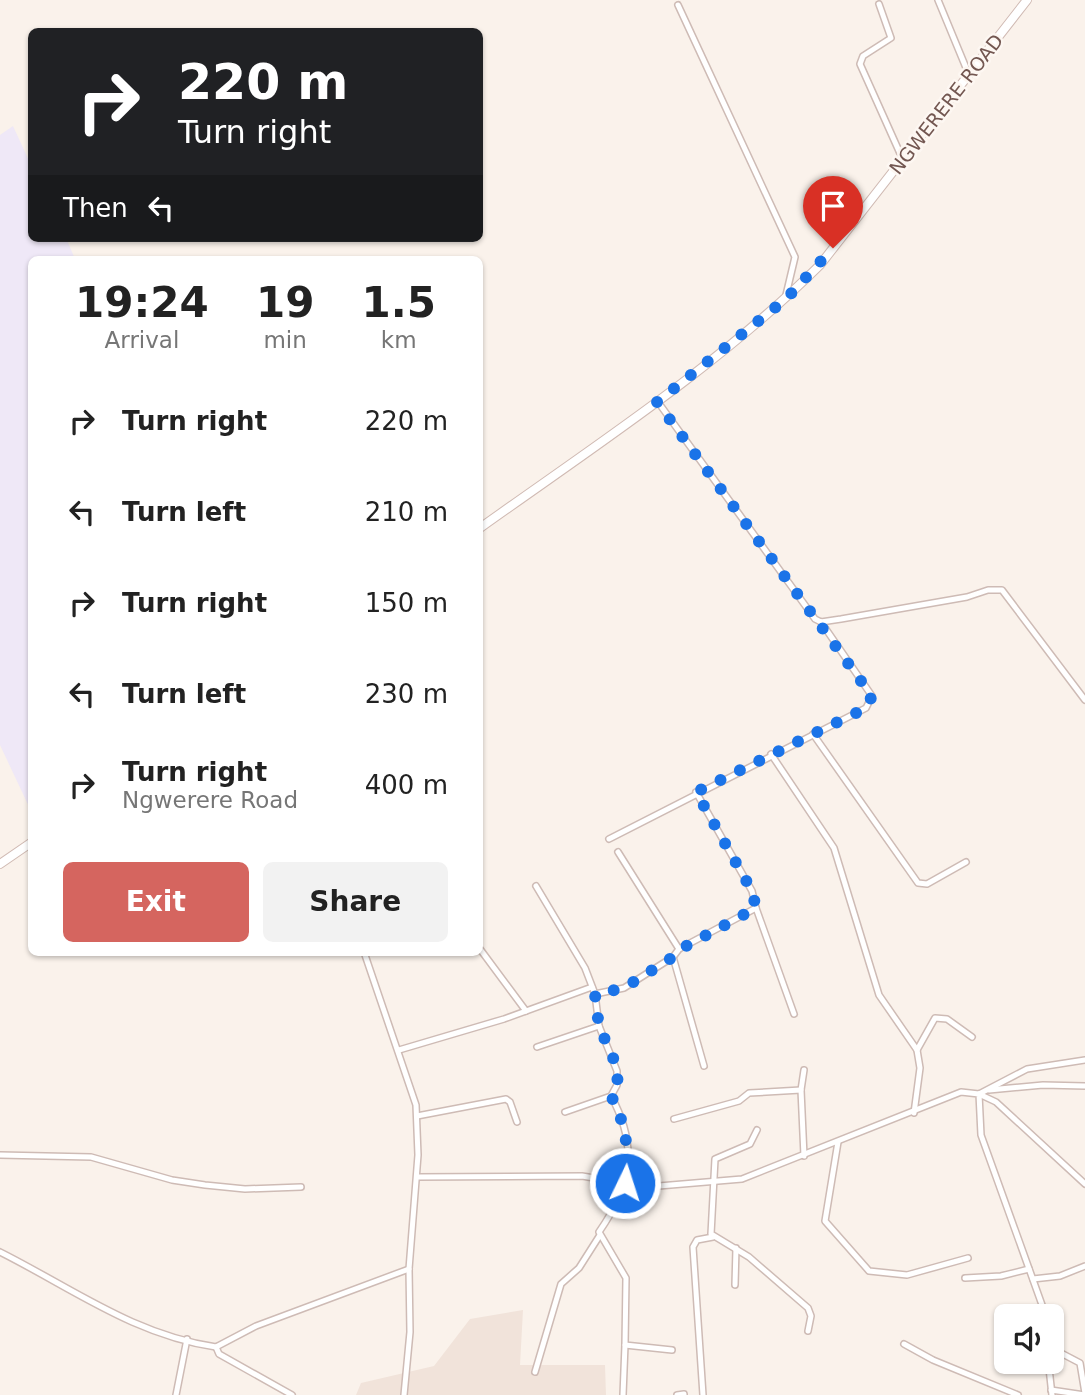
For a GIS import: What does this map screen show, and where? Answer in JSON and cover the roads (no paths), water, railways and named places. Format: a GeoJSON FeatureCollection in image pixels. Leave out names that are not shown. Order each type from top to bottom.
{"type":"FeatureCollection","features":[{"type":"Feature","properties":{"kind":"main road","name":"NGWERERE ROAD"},"geometry":{"type":"LineString","coordinates":[[483,525],[657,402],[786,299],[820,265],[1027,0]]}},
{"type":"Feature","properties":{"kind":"main road"},"geometry":{"type":"LineString","coordinates":[[0,864],[28,845]]}},
{"type":"Feature","properties":{"kind":"street"},"geometry":{"type":"LineString","coordinates":[[938,0],[969,75]]}},
{"type":"Feature","properties":{"kind":"street"},"geometry":{"type":"LineString","coordinates":[[878,4],[891,38],[863,56],[860,64],[903,160]]}},
{"type":"Feature","properties":{"kind":"street"},"geometry":{"type":"LineString","coordinates":[[678,5],[795,257],[786,299]]}},
{"type":"Feature","properties":{"kind":"street"},"geometry":{"type":"LineString","coordinates":[[608,839],[866,708],[872,696],[821,622],[804,607],[657,402]]}},
{"type":"Feature","properties":{"kind":"street"},"geometry":{"type":"LineString","coordinates":[[821,622],[967,597],[988,590],[1002,590],[1085,700]]}},
{"type":"Feature","properties":{"kind":"street"},"geometry":{"type":"LineString","coordinates":[[813,734],[918,883],[928,884],[966,862]]}},
{"type":"Feature","properties":{"kind":"street"},"geometry":{"type":"LineString","coordinates":[[771,754],[834,848],[879,995],[917,1050],[920,1068],[914,1113]]}},
{"type":"Feature","properties":{"kind":"street"},"geometry":{"type":"LineString","coordinates":[[696,792],[752,891],[794,1014]]}},
{"type":"Feature","properties":{"kind":"street"},"geometry":{"type":"LineString","coordinates":[[618,852],[679,950]]}},
{"type":"Feature","properties":{"kind":"street"},"geometry":{"type":"LineString","coordinates":[[536,886],[585,968],[595,994],[599,1026],[617,1070],[617,1085],[611,1096],[565,1112]]}},
{"type":"Feature","properties":{"kind":"street"},"geometry":{"type":"LineString","coordinates":[[595,994],[624,988],[673,957],[679,950],[756,908]]}},
{"type":"Feature","properties":{"kind":"street"},"geometry":{"type":"LineString","coordinates":[[483,952],[526,1011]]}},
{"type":"Feature","properties":{"kind":"street"},"geometry":{"type":"LineString","coordinates":[[365,956],[399,1050],[417,1116],[417,1177],[409,1269],[410,1332],[404,1395]]}},
{"type":"Feature","properties":{"kind":"street"},"geometry":{"type":"LineString","coordinates":[[673,957],[704,1066]]}},
{"type":"Feature","properties":{"kind":"street"},"geometry":{"type":"LineString","coordinates":[[399,1050],[526,1011],[592,987]]}},
{"type":"Feature","properties":{"kind":"street"},"geometry":{"type":"LineString","coordinates":[[917,1050],[935,1018],[947,1019],[972,1037]]}},
{"type":"Feature","properties":{"kind":"street"},"geometry":{"type":"LineString","coordinates":[[537,1047],[599,1026]]}},
{"type":"Feature","properties":{"kind":"street"},"geometry":{"type":"LineString","coordinates":[[983,1092],[1027,1069],[1085,1060]]}},
{"type":"Feature","properties":{"kind":"street"},"geometry":{"type":"LineString","coordinates":[[804,1070],[801,1090],[804,1156]]}},
{"type":"Feature","properties":{"kind":"street"},"geometry":{"type":"LineString","coordinates":[[417,1177],[573,1176],[652,1187],[742,1179],[914,1113],[961,1092],[1043,1085],[1085,1086]]}},
{"type":"Feature","properties":{"kind":"street"},"geometry":{"type":"LineString","coordinates":[[674,1119],[739,1101],[749,1093],[801,1090]]}},
{"type":"Feature","properties":{"kind":"street"},"geometry":{"type":"LineString","coordinates":[[983,1092],[1085,1184]]}},
{"type":"Feature","properties":{"kind":"street"},"geometry":{"type":"LineString","coordinates":[[983,1092],[981,1135],[1042,1304]]}},
{"type":"Feature","properties":{"kind":"street"},"geometry":{"type":"LineString","coordinates":[[535,1372],[561,1284],[579,1268],[600,1235],[619,1201],[625,1183],[628,1163],[626,1132],[611,1096]]}},
{"type":"Feature","properties":{"kind":"street"},"geometry":{"type":"LineString","coordinates":[[417,1116],[506,1099],[510,1102],[517,1122]]}},
{"type":"Feature","properties":{"kind":"street"},"geometry":{"type":"LineString","coordinates":[[713,1237],[713,1180],[716,1157],[750,1144],[757,1130]]}},
{"type":"Feature","properties":{"kind":"street"},"geometry":{"type":"LineString","coordinates":[[838,1142],[825,1221],[869,1271],[907,1275],[968,1258]]}},
{"type":"Feature","properties":{"kind":"street"},"geometry":{"type":"LineString","coordinates":[[0,1155],[91,1157],[172,1180],[205,1185],[245,1189],[301,1187]]}},
{"type":"Feature","properties":{"kind":"street"},"geometry":{"type":"LineString","coordinates":[[600,1235],[626,1278],[624,1395]]}},
{"type":"Feature","properties":{"kind":"street"},"geometry":{"type":"LineString","coordinates":[[703,1395],[694,1247],[698,1240],[713,1237],[736,1248],[808,1308],[811,1316],[808,1331]]}},
{"type":"Feature","properties":{"kind":"street"},"geometry":{"type":"LineString","coordinates":[[735,1284],[736,1248]]}},
{"type":"Feature","properties":{"kind":"street"},"geometry":{"type":"LineString","coordinates":[[0,1252],[100,1309],[216,1347],[256,1326],[409,1269]]}},
{"type":"Feature","properties":{"kind":"street"},"geometry":{"type":"LineString","coordinates":[[1033,1279],[1060,1276],[1085,1266]]}},
{"type":"Feature","properties":{"kind":"street"},"geometry":{"type":"LineString","coordinates":[[965,1278],[1001,1276],[1029,1269]]}},
{"type":"Feature","properties":{"kind":"street"},"geometry":{"type":"LineString","coordinates":[[176,1395],[187,1339]]}},
{"type":"Feature","properties":{"kind":"street"},"geometry":{"type":"LineString","coordinates":[[904,1344],[933,1360],[1018,1395]]}},
{"type":"Feature","properties":{"kind":"street"},"geometry":{"type":"LineString","coordinates":[[625,1345],[672,1350]]}},
{"type":"Feature","properties":{"kind":"street"},"geometry":{"type":"LineString","coordinates":[[216,1347],[219,1353],[292,1395]]}},
{"type":"Feature","properties":{"kind":"street"},"geometry":{"type":"LineString","coordinates":[[1050,1374],[1051,1392],[1085,1394],[1080,1363],[1064,1355]]}}]}
